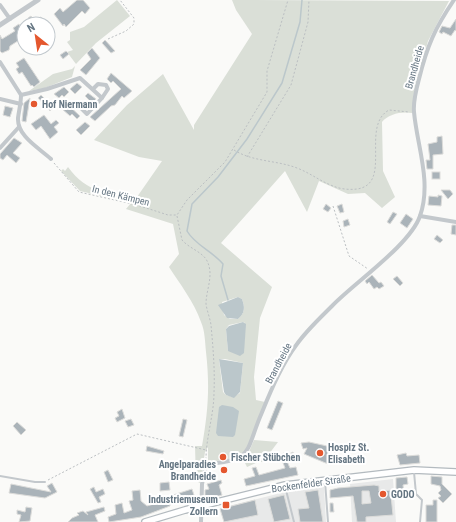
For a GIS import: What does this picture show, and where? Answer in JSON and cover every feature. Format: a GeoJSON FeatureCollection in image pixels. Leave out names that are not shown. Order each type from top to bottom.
{"type":"FeatureCollection","features":[{"type":"Feature","properties":{"kind":"main road","name":"Bockenfelder Straße"},"geometry":{"type":"LineString","coordinates":[[147,522],[202,506],[285,486],[414,470],[456,472]]}},
{"type":"Feature","properties":{"kind":"street"},"geometry":{"type":"LineString","coordinates":[[0,25],[38,0]]}},
{"type":"Feature","properties":{"kind":"street","name":"Brandheide"},"geometry":{"type":"LineString","coordinates":[[206,464],[232,461],[243,456],[253,440],[260,418],[274,386],[297,344],[333,305],[372,271],[409,234],[420,216],[423,200],[424,178],[414,113],[415,94],[430,41],[438,24],[454,0]]}},
{"type":"Feature","properties":{"kind":"street"},"geometry":{"type":"LineString","coordinates":[[0,5],[10,19]]}},
{"type":"Feature","properties":{"kind":"street"},"geometry":{"type":"LineString","coordinates":[[0,62],[21,95],[21,104],[18,117],[19,127],[27,138],[51,160]]}},
{"type":"Feature","properties":{"kind":"street"},"geometry":{"type":"LineString","coordinates":[[21,95],[47,89],[76,78],[83,79],[102,98]]}},
{"type":"Feature","properties":{"kind":"street"},"geometry":{"type":"LineString","coordinates":[[78,105],[87,114],[108,89],[106,85],[98,84],[93,89]]}},
{"type":"Feature","properties":{"kind":"street"},"geometry":{"type":"LineString","coordinates":[[0,99],[21,104]]}},
{"type":"Feature","properties":{"kind":"street"},"geometry":{"type":"LineString","coordinates":[[1,146],[19,127]]}},
{"type":"Feature","properties":{"kind":"street"},"geometry":{"type":"LineString","coordinates":[[420,216],[456,222]]}},
{"type":"Feature","properties":{"kind":"street"},"geometry":{"type":"LineString","coordinates":[[201,522],[202,484],[206,464]]}},
{"type":"Feature","properties":{"kind":"lane"},"geometry":{"type":"LineString","coordinates":[[414,470],[416,494],[422,500],[420,522]]}},
{"type":"Feature","properties":{"kind":"lane"},"geometry":{"type":"LineString","coordinates":[[0,476],[35,482],[45,482]]}},
{"type":"Feature","properties":{"kind":"lane"},"geometry":{"type":"LineString","coordinates":[[325,480],[328,522]]}},
{"type":"Feature","properties":{"kind":"lane"},"geometry":{"type":"LineString","coordinates":[[285,486],[294,522]]}},
{"type":"Feature","properties":{"kind":"path"},"geometry":{"type":"LineString","coordinates":[[108,39],[134,24],[134,18],[120,0]]}},
{"type":"Feature","properties":{"kind":"path"},"geometry":{"type":"LineString","coordinates":[[206,464],[206,451],[213,411],[212,351],[209,314],[206,306],[210,281],[209,266],[205,258],[182,240],[177,215],[187,200],[217,171],[234,150],[267,92],[266,71],[288,0]]}},
{"type":"Feature","properties":{"kind":"path"},"geometry":{"type":"LineString","coordinates":[[247,157],[291,85],[308,22],[309,0]]}},
{"type":"Feature","properties":{"kind":"path"},"geometry":{"type":"LineString","coordinates":[[234,150],[247,157],[294,167],[333,186],[349,190],[360,188],[366,186],[373,178],[376,159],[376,128],[384,113],[395,109],[414,113]]}},
{"type":"Feature","properties":{"kind":"path","name":"In den Kämpen"},"geometry":{"type":"LineString","coordinates":[[51,160],[79,192],[137,205],[168,215],[177,215]]}},
{"type":"Feature","properties":{"kind":"path"},"geometry":{"type":"LineString","coordinates":[[333,206],[349,256],[372,271]]}},
{"type":"Feature","properties":{"kind":"path"},"geometry":{"type":"LineString","coordinates":[[45,482],[128,438],[140,434],[206,451]]}},
{"type":"Feature","properties":{"kind":"shaded area"},"geometry":{"type":"Polygon","coordinates":[[[117,0],[130,16],[96,43],[76,64],[67,52],[73,50],[67,42],[70,40],[70,32],[84,27],[117,0]]]}},
{"type":"Feature","properties":{"kind":"shaded area"},"geometry":{"type":"Polygon","coordinates":[[[232,0],[449,1],[428,41],[414,93],[412,113],[404,112],[396,114],[388,117],[382,122],[383,171],[395,197],[382,208],[365,193],[348,194],[319,181],[307,212],[285,171],[221,243],[272,287],[260,318],[254,377],[256,400],[265,402],[246,452],[235,459],[208,462],[208,447],[205,452],[200,483],[196,481],[195,446],[202,446],[206,422],[208,377],[205,340],[202,325],[195,307],[169,267],[179,254],[173,224],[126,209],[131,203],[80,191],[61,171],[63,169],[65,171],[68,167],[83,183],[99,191],[137,197],[162,161],[139,157],[94,140],[127,105],[163,74],[194,130],[194,125],[252,34],[236,10],[232,0]],[[238,297],[222,302],[224,315],[230,319],[238,319],[243,312],[244,305],[242,299],[238,297]],[[243,322],[229,325],[226,329],[228,351],[245,323],[243,322]],[[219,359],[223,392],[226,395],[233,397],[240,393],[243,363],[219,359]]]}},
{"type":"Feature","properties":{"kind":"shaded area"},"geometry":{"type":"Polygon","coordinates":[[[75,66],[72,77],[45,88],[29,91],[53,74],[72,69],[75,66]]]}},
{"type":"Feature","properties":{"kind":"shaded area"},"geometry":{"type":"Polygon","coordinates":[[[238,297],[242,299],[244,305],[242,314],[238,319],[227,318],[218,305],[238,297]]]}},
{"type":"Feature","properties":{"kind":"shaded area"},"geometry":{"type":"Polygon","coordinates":[[[243,322],[246,324],[244,353],[240,356],[228,351],[226,329],[229,326],[243,322]]]}},
{"type":"Feature","properties":{"kind":"shaded area"},"geometry":{"type":"Polygon","coordinates":[[[219,359],[243,363],[240,392],[234,398],[226,395],[224,392],[219,359]]]}},
{"type":"Feature","properties":{"kind":"shaded area","name":"Angelparadies Brandheide"},"geometry":{"type":"Polygon","coordinates":[[[222,405],[233,407],[239,411],[235,435],[233,437],[218,436],[216,433],[219,407],[222,405]]]}},
{"type":"Feature","properties":{"kind":"shaded area"},"geometry":{"type":"Polygon","coordinates":[[[254,440],[278,442],[263,462],[258,462],[247,467],[243,459],[248,454],[254,440]]]}},
{"type":"Feature","properties":{"kind":"shaded area"},"geometry":{"type":"Polygon","coordinates":[[[393,479],[396,522],[352,522],[350,484],[393,479]]]}},
{"type":"Feature","properties":{"kind":"shaded area"},"geometry":{"type":"Polygon","coordinates":[[[324,487],[326,522],[224,522],[220,508],[285,492],[324,487]]]}},
{"type":"Feature","properties":{"kind":"building"},"geometry":{"type":"Polygon","coordinates":[[[77,0],[83,0],[90,8],[85,14],[82,11],[66,27],[64,24],[63,26],[54,14],[60,8],[63,12],[77,0]]]}},
{"type":"Feature","properties":{"kind":"building"},"geometry":{"type":"Polygon","coordinates":[[[456,19],[456,31],[455,30],[451,36],[443,32],[442,34],[439,32],[442,26],[450,28],[456,19]]]}},
{"type":"Feature","properties":{"kind":"building"},"geometry":{"type":"Polygon","coordinates":[[[16,26],[16,42],[10,46],[9,50],[2,53],[0,51],[0,35],[2,39],[15,31],[13,28],[16,26]]]}},
{"type":"Feature","properties":{"kind":"building"},"geometry":{"type":"Polygon","coordinates":[[[105,40],[115,51],[111,53],[102,43],[105,40]]]}},
{"type":"Feature","properties":{"kind":"building"},"geometry":{"type":"Polygon","coordinates":[[[92,48],[100,58],[86,75],[80,70],[91,59],[87,53],[92,48]]]}},
{"type":"Feature","properties":{"kind":"building"},"geometry":{"type":"Polygon","coordinates":[[[66,51],[69,54],[63,59],[60,55],[66,51]]]}},
{"type":"Feature","properties":{"kind":"building"},"geometry":{"type":"Polygon","coordinates":[[[24,58],[40,82],[34,87],[32,85],[31,86],[22,72],[19,74],[16,69],[19,67],[16,63],[24,58]]]}},
{"type":"Feature","properties":{"kind":"building"},"geometry":{"type":"Polygon","coordinates":[[[111,73],[132,91],[124,98],[122,96],[115,105],[111,106],[95,121],[90,117],[121,89],[113,81],[111,83],[107,79],[111,73]]]}},
{"type":"Feature","properties":{"kind":"building"},"geometry":{"type":"Polygon","coordinates":[[[77,83],[82,87],[75,94],[70,89],[77,83]]]}},
{"type":"Feature","properties":{"kind":"building"},"geometry":{"type":"Polygon","coordinates":[[[64,87],[69,92],[64,97],[62,95],[59,98],[54,94],[64,87]]]}},
{"type":"Feature","properties":{"kind":"building"},"geometry":{"type":"Polygon","coordinates":[[[88,93],[96,99],[92,103],[85,96],[88,93]]]}},
{"type":"Feature","properties":{"kind":"building"},"geometry":{"type":"Polygon","coordinates":[[[41,95],[53,107],[50,111],[38,98],[41,95]]]}},
{"type":"Feature","properties":{"kind":"building"},"geometry":{"type":"Polygon","coordinates":[[[30,98],[26,122],[22,121],[24,103],[30,98]]]}},
{"type":"Feature","properties":{"kind":"building"},"geometry":{"type":"Polygon","coordinates":[[[66,103],[80,116],[77,119],[72,114],[70,116],[61,108],[66,103]]]}},
{"type":"Feature","properties":{"kind":"building"},"geometry":{"type":"Polygon","coordinates":[[[5,106],[13,108],[10,117],[3,115],[5,106]]]}},
{"type":"Feature","properties":{"kind":"building"},"geometry":{"type":"Polygon","coordinates":[[[44,115],[51,124],[56,120],[59,123],[54,127],[58,132],[50,139],[41,126],[36,130],[31,124],[44,115]]]}},
{"type":"Feature","properties":{"kind":"building"},"geometry":{"type":"Polygon","coordinates":[[[85,122],[90,126],[81,135],[76,130],[85,122]]]}},
{"type":"Feature","properties":{"kind":"building"},"geometry":{"type":"Polygon","coordinates":[[[442,136],[443,154],[433,155],[433,169],[427,169],[426,160],[430,160],[428,144],[437,142],[437,137],[442,136]]]}},
{"type":"Feature","properties":{"kind":"building"},"geometry":{"type":"Polygon","coordinates":[[[14,138],[22,143],[13,153],[20,158],[16,163],[7,155],[3,160],[0,158],[0,154],[14,138]]]}},
{"type":"Feature","properties":{"kind":"building"},"geometry":{"type":"Polygon","coordinates":[[[432,172],[440,172],[440,179],[432,179],[432,172]]]}},
{"type":"Feature","properties":{"kind":"building"},"geometry":{"type":"Polygon","coordinates":[[[441,190],[450,190],[453,194],[448,199],[441,190]]]}},
{"type":"Feature","properties":{"kind":"building"},"geometry":{"type":"Polygon","coordinates":[[[438,195],[442,196],[441,206],[428,205],[429,196],[438,197],[438,195]]]}},
{"type":"Feature","properties":{"kind":"building"},"geometry":{"type":"Polygon","coordinates":[[[326,204],[331,208],[328,212],[323,209],[326,204]]]}},
{"type":"Feature","properties":{"kind":"building"},"geometry":{"type":"Polygon","coordinates":[[[342,204],[344,212],[340,213],[337,206],[342,204]]]}},
{"type":"Feature","properties":{"kind":"building"},"geometry":{"type":"Polygon","coordinates":[[[393,212],[397,214],[390,224],[387,222],[393,212]]]}},
{"type":"Feature","properties":{"kind":"building"},"geometry":{"type":"Polygon","coordinates":[[[406,214],[413,219],[407,228],[400,223],[406,214]]]}},
{"type":"Feature","properties":{"kind":"building"},"geometry":{"type":"Polygon","coordinates":[[[348,219],[350,225],[344,227],[343,221],[348,219]]]}},
{"type":"Feature","properties":{"kind":"building"},"geometry":{"type":"Polygon","coordinates":[[[452,225],[456,225],[456,235],[451,234],[452,225]]]}},
{"type":"Feature","properties":{"kind":"building"},"geometry":{"type":"Polygon","coordinates":[[[437,235],[443,240],[440,243],[434,239],[437,235]]]}},
{"type":"Feature","properties":{"kind":"building"},"geometry":{"type":"Polygon","coordinates":[[[372,275],[384,286],[379,289],[377,287],[374,289],[369,282],[367,284],[365,281],[372,275]]]}},
{"type":"Feature","properties":{"kind":"building"},"geometry":{"type":"Polygon","coordinates":[[[397,276],[403,283],[400,286],[393,279],[397,276]]]}},
{"type":"Feature","properties":{"kind":"building"},"geometry":{"type":"Polygon","coordinates":[[[278,401],[283,403],[272,430],[267,428],[278,401]]]}},
{"type":"Feature","properties":{"kind":"building"},"geometry":{"type":"Polygon","coordinates":[[[122,409],[125,418],[117,422],[115,418],[119,416],[117,412],[122,409]]]}},
{"type":"Feature","properties":{"kind":"building"},"geometry":{"type":"Polygon","coordinates":[[[131,419],[134,425],[128,427],[125,421],[131,419]]]}},
{"type":"Feature","properties":{"kind":"building"},"geometry":{"type":"Polygon","coordinates":[[[183,419],[187,420],[183,437],[179,436],[183,419]]]}},
{"type":"Feature","properties":{"kind":"building"},"geometry":{"type":"Polygon","coordinates":[[[17,422],[26,430],[21,435],[13,426],[17,422]]]}},
{"type":"Feature","properties":{"kind":"building","name":"Hospiz St. Elisabeth"},"geometry":{"type":"Polygon","coordinates":[[[309,442],[327,446],[333,450],[341,461],[335,464],[330,455],[328,464],[304,454],[307,448],[303,449],[301,443],[309,442]]]}},
{"type":"Feature","properties":{"kind":"building"},"geometry":{"type":"Polygon","coordinates":[[[147,446],[164,451],[163,454],[146,451],[147,446]]]}},
{"type":"Feature","properties":{"kind":"building"},"geometry":{"type":"Polygon","coordinates":[[[293,452],[294,456],[286,459],[290,468],[296,467],[298,475],[246,486],[244,479],[255,476],[252,468],[256,467],[259,475],[285,468],[280,455],[284,453],[285,456],[293,452]]]}},
{"type":"Feature","properties":{"kind":"building"},"geometry":{"type":"Polygon","coordinates":[[[406,453],[407,456],[419,455],[420,463],[400,465],[397,455],[406,453]]]}},
{"type":"Feature","properties":{"kind":"building"},"geometry":{"type":"Polygon","coordinates":[[[108,470],[113,480],[108,482],[104,472],[108,470]]]}},
{"type":"Feature","properties":{"kind":"building"},"geometry":{"type":"Polygon","coordinates":[[[431,476],[442,477],[442,484],[452,494],[443,503],[438,498],[441,496],[438,493],[441,490],[440,486],[431,484],[431,476]]]}},
{"type":"Feature","properties":{"kind":"building"},"geometry":{"type":"Polygon","coordinates":[[[407,477],[408,484],[403,485],[404,494],[391,495],[393,515],[366,517],[366,522],[357,522],[353,496],[330,498],[330,490],[338,488],[374,485],[379,486],[379,491],[396,490],[396,478],[407,477]],[[362,491],[362,504],[371,503],[369,491],[362,491]]]}},
{"type":"Feature","properties":{"kind":"building"},"geometry":{"type":"Polygon","coordinates":[[[221,480],[222,483],[219,485],[222,495],[208,499],[205,498],[205,490],[209,489],[207,484],[221,480]]]}},
{"type":"Feature","properties":{"kind":"building"},"geometry":{"type":"Polygon","coordinates":[[[169,482],[170,490],[160,491],[160,483],[169,482]]]}},
{"type":"Feature","properties":{"kind":"building"},"geometry":{"type":"Polygon","coordinates":[[[52,483],[57,492],[45,498],[9,493],[11,484],[51,492],[47,486],[52,483]]]}},
{"type":"Feature","properties":{"kind":"building"},"geometry":{"type":"Polygon","coordinates":[[[94,487],[96,492],[103,489],[105,494],[99,497],[101,502],[98,503],[90,489],[94,487]]]}},
{"type":"Feature","properties":{"kind":"building"},"geometry":{"type":"Polygon","coordinates":[[[192,489],[195,498],[170,504],[170,506],[141,517],[109,522],[108,517],[116,514],[115,505],[122,503],[124,513],[132,510],[129,501],[133,500],[132,491],[140,490],[141,501],[147,506],[174,498],[173,495],[192,489]]]}},
{"type":"Feature","properties":{"kind":"building"},"geometry":{"type":"Polygon","coordinates":[[[318,490],[323,522],[300,522],[298,509],[309,508],[305,492],[318,490]]]}},
{"type":"Feature","properties":{"kind":"building"},"geometry":{"type":"Polygon","coordinates":[[[284,495],[290,519],[274,522],[268,499],[284,495]]]}},
{"type":"Feature","properties":{"kind":"building"},"geometry":{"type":"Polygon","coordinates":[[[255,500],[258,515],[224,522],[220,509],[255,500]]]}},
{"type":"Feature","properties":{"kind":"building"},"geometry":{"type":"Polygon","coordinates":[[[433,500],[437,500],[437,522],[426,522],[426,505],[433,505],[433,500]]]}},
{"type":"Feature","properties":{"kind":"building"},"geometry":{"type":"Polygon","coordinates":[[[330,503],[333,503],[334,512],[330,512],[330,503]]]}},
{"type":"Feature","properties":{"kind":"building"},"geometry":{"type":"Polygon","coordinates":[[[26,507],[32,508],[30,521],[19,522],[21,515],[17,514],[17,510],[25,512],[26,507]]]}},
{"type":"Feature","properties":{"kind":"building"},"geometry":{"type":"Polygon","coordinates":[[[104,507],[105,511],[95,515],[98,522],[68,522],[72,518],[79,515],[77,513],[83,511],[88,515],[86,512],[104,507]]]}},
{"type":"Feature","properties":{"kind":"waterway"},"geometry":{"type":"LineString","coordinates":[[228,300],[221,276],[223,264],[219,259],[194,240],[187,231],[192,204],[218,177],[247,139],[282,83],[300,22],[302,0]]}},
{"type":"Feature","properties":{"kind":"place","name":"Hof Niermann"},"geometry":{"type":"Point","coordinates":[34,104]}},
{"type":"Feature","properties":{"kind":"place","name":"Hospiz St. Elisabeth"},"geometry":{"type":"Point","coordinates":[320,453]}},
{"type":"Feature","properties":{"kind":"place","name":"Fischer Stübchen"},"geometry":{"type":"Point","coordinates":[223,457]}},
{"type":"Feature","properties":{"kind":"place","name":"Angelparadies Brandheide"},"geometry":{"type":"Point","coordinates":[224,470]}},
{"type":"Feature","properties":{"kind":"place","name":"GODO"},"geometry":{"type":"Point","coordinates":[383,494]}},
{"type":"Feature","properties":{"kind":"place","name":"Industriemuseum Zollern"},"geometry":{"type":"Point","coordinates":[226,505]}}]}
